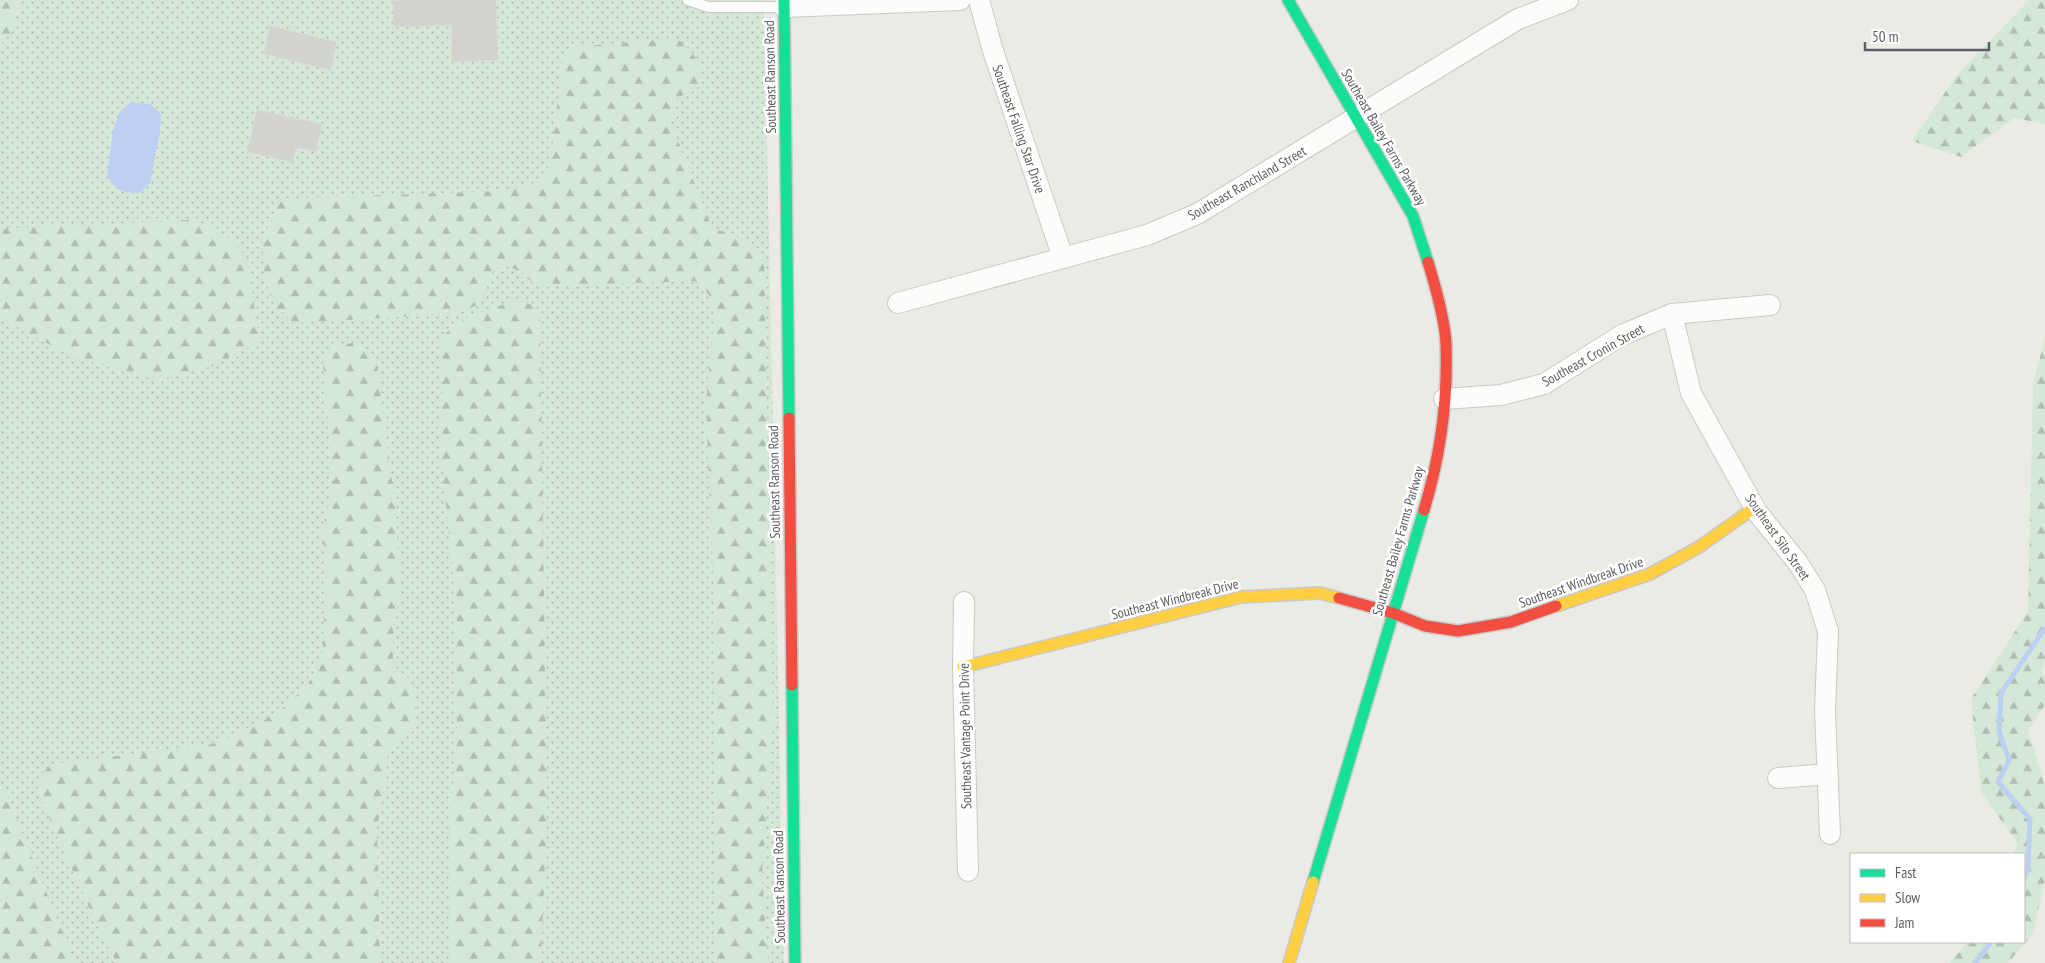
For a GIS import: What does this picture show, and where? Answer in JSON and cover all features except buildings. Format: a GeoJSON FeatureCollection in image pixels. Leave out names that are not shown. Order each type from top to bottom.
{"type":"FeatureCollection","features":[{"type":"Feature","properties":{"kind":"street"},"geometry":{"type":"LineString","coordinates":[[784,4],[960,0]]}},
{"type":"Feature","properties":{"kind":"street","name":"Southeast Falling Star Drive"},"geometry":{"type":"LineString","coordinates":[[979,0],[993,51],[1063,258]]}},
{"type":"Feature","properties":{"kind":"street","name":"Southeast Bailey Farms Parkway"},"geometry":{"type":"LineString","coordinates":[[1288,0],[1413,216],[1433,278],[1446,342],[1444,399],[1431,488],[1289,963]]}},
{"type":"Feature","properties":{"kind":"street","name":"Southeast Ranchland Street"},"geometry":{"type":"LineString","coordinates":[[898,303],[1147,235],[1197,214],[1518,19],[1560,2]]}},
{"type":"Feature","properties":{"kind":"street","name":"Southeast Ranson Road"},"geometry":{"type":"LineString","coordinates":[[784,4],[795,963]]}},
{"type":"Feature","properties":{"kind":"street","name":"Southeast Cronin Street"},"geometry":{"type":"LineString","coordinates":[[1444,399],[1501,395],[1544,384],[1622,335],[1672,314],[1770,306]]}},
{"type":"Feature","properties":{"kind":"street","name":"Southeast Silo Street"},"geometry":{"type":"LineString","coordinates":[[1672,314],[1691,393],[1754,508],[1798,563],[1815,590],[1828,631],[1825,711],[1830,834]]}},
{"type":"Feature","properties":{"kind":"street","name":"Southeast Windbreak Drive"},"geometry":{"type":"LineString","coordinates":[[964,667],[1241,598],[1320,593],[1393,613],[1425,626],[1458,631],[1511,622],[1650,574],[1699,547],[1754,508]]}},
{"type":"Feature","properties":{"kind":"street","name":"Southeast Vantage Point Drive"},"geometry":{"type":"LineString","coordinates":[[964,602],[968,871]]}},
{"type":"Feature","properties":{"kind":"street"},"geometry":{"type":"LineString","coordinates":[[1778,778],[1828,774]]}},
{"type":"Feature","properties":{"kind":"lane"},"geometry":{"type":"LineString","coordinates":[[688,0],[708,7],[784,4]]}},
{"type":"Feature","properties":{"kind":"green space"},"geometry":{"type":"Polygon","coordinates":[[[0,0],[764,0],[784,963],[0,963],[0,0]]]}},
{"type":"Feature","properties":{"kind":"green space"},"geometry":{"type":"Polygon","coordinates":[[[0,0],[21,0],[10,33],[0,46],[0,0]]]}},
{"type":"Feature","properties":{"kind":"green space"},"geometry":{"type":"Polygon","coordinates":[[[2029,0],[2045,0],[2045,124],[2014,118],[1961,157],[1912,141],[1957,75],[2029,0]]]}},
{"type":"Feature","properties":{"kind":"green space"},"geometry":{"type":"Polygon","coordinates":[[[676,38],[688,48],[698,63],[702,85],[677,98],[671,123],[712,228],[740,238],[764,255],[773,721],[762,874],[768,963],[715,963],[713,576],[706,403],[714,318],[710,296],[695,281],[535,286],[523,273],[503,264],[493,271],[481,304],[454,314],[292,323],[272,301],[264,275],[262,240],[274,214],[275,199],[500,191],[536,184],[550,165],[563,58],[576,47],[676,38]]]}},
{"type":"Feature","properties":{"kind":"green space"},"geometry":{"type":"Polygon","coordinates":[[[188,220],[210,225],[230,239],[246,256],[260,341],[213,366],[157,380],[71,356],[0,318],[0,229],[188,220]]]}},
{"type":"Feature","properties":{"kind":"green space"},"geometry":{"type":"Polygon","coordinates":[[[517,300],[533,305],[540,321],[547,808],[541,963],[451,963],[451,802],[457,744],[457,612],[438,424],[443,390],[439,355],[443,335],[469,316],[517,300]]]}},
{"type":"Feature","properties":{"kind":"green space"},"geometry":{"type":"Polygon","coordinates":[[[2045,338],[2045,662],[2041,672],[2045,676],[2045,705],[2028,730],[2045,786],[2045,881],[2032,935],[2008,963],[1950,963],[1966,943],[2025,943],[2025,853],[2014,853],[2018,844],[1981,792],[1971,699],[2028,611],[2033,384],[2045,338]]]}},
{"type":"Feature","properties":{"kind":"green space"},"geometry":{"type":"Polygon","coordinates":[[[358,342],[376,358],[395,505],[401,594],[393,627],[393,665],[411,681],[416,703],[414,727],[390,746],[377,829],[380,963],[117,963],[97,925],[38,793],[38,778],[51,764],[213,744],[275,715],[307,686],[322,658],[327,575],[322,532],[333,483],[323,362],[334,346],[358,342]]]}},
{"type":"Feature","properties":{"kind":"green space"},"geometry":{"type":"Polygon","coordinates":[[[0,785],[7,796],[75,963],[0,963],[0,785]]]}},
{"type":"Feature","properties":{"kind":"water"},"geometry":{"type":"Polygon","coordinates":[[[131,102],[150,104],[161,114],[160,132],[150,183],[139,193],[120,190],[107,176],[113,131],[119,113],[131,102]]]}},
{"type":"Feature","properties":{"kind":"waterway"},"geometry":{"type":"LineString","coordinates":[[2025,876],[2028,870],[2030,819],[1998,782],[2009,760],[1999,731],[2001,693],[2045,628]]}},
{"type":"Feature","properties":{"kind":"waterway"},"geometry":{"type":"LineString","coordinates":[[1975,963],[1990,943]]}},
{"type":"Feature","properties":{"kind":"traffic: fast"},"geometry":{"type":"LineString","coordinates":[[784,0],[789,418]]}},
{"type":"Feature","properties":{"kind":"traffic: fast"},"geometry":{"type":"LineString","coordinates":[[1288,0],[1413,216],[1428,262]]}},
{"type":"Feature","properties":{"kind":"traffic: fast"},"geometry":{"type":"LineString","coordinates":[[1313,882],[1424,510]]}},
{"type":"Feature","properties":{"kind":"traffic: fast"},"geometry":{"type":"LineString","coordinates":[[792,685],[795,963]]}},
{"type":"Feature","properties":{"kind":"traffic: slow"},"geometry":{"type":"LineString","coordinates":[[1556,606],[1650,574],[1699,547],[1754,508]]}},
{"type":"Feature","properties":{"kind":"traffic: slow"},"geometry":{"type":"LineString","coordinates":[[963,667],[1241,597],[1320,593],[1339,598]]}},
{"type":"Feature","properties":{"kind":"traffic: slow"},"geometry":{"type":"LineString","coordinates":[[1289,963],[1313,882]]}},
{"type":"Feature","properties":{"kind":"traffic: jam"},"geometry":{"type":"LineString","coordinates":[[1424,510],[1439,449],[1446,386],[1444,324],[1428,262]]}},
{"type":"Feature","properties":{"kind":"traffic: jam"},"geometry":{"type":"LineString","coordinates":[[789,418],[792,685]]}},
{"type":"Feature","properties":{"kind":"traffic: jam"},"geometry":{"type":"LineString","coordinates":[[1339,598],[1393,613],[1425,626],[1458,631],[1511,622],[1556,606]]}}]}
